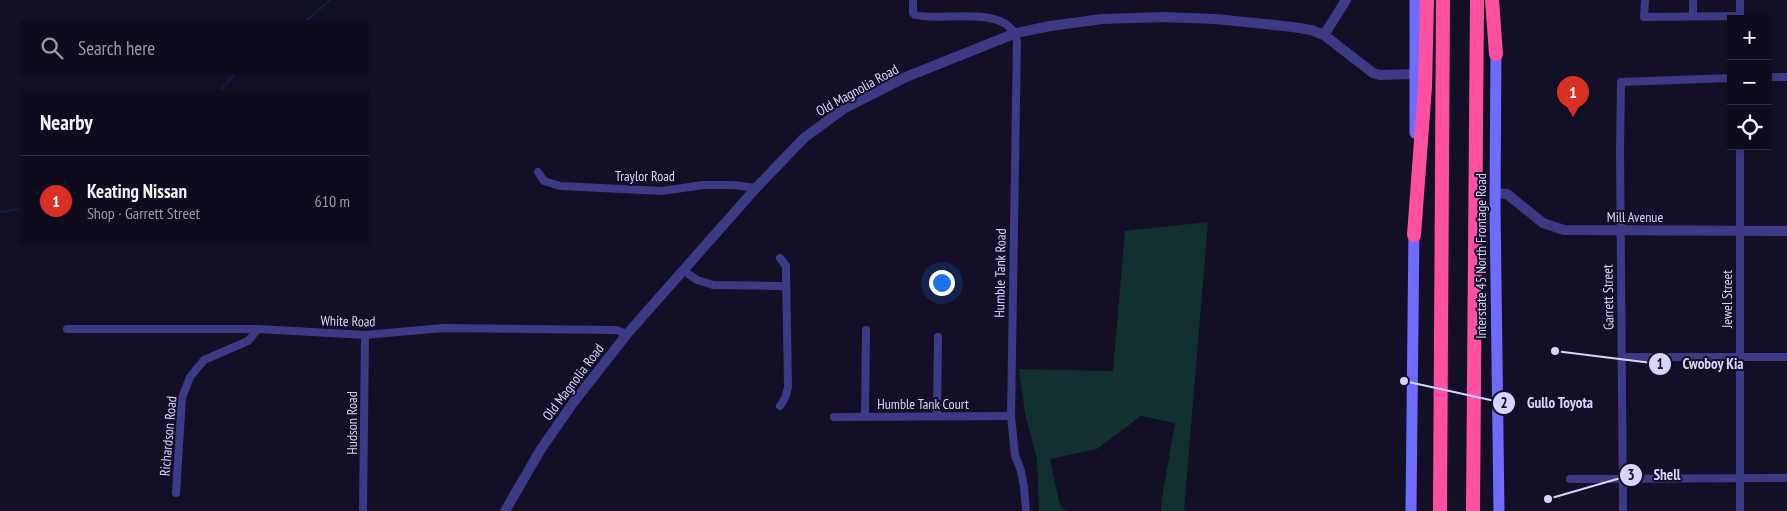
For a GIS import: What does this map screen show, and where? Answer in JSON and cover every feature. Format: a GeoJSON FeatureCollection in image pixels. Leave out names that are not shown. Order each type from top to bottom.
{"type":"FeatureCollection","features":[{"type":"Feature","properties":{"kind":"highway"},"geometry":{"type":"LineString","coordinates":[[1414,235],[1425,87],[1427,0]]}},
{"type":"Feature","properties":{"kind":"highway"},"geometry":{"type":"LineString","coordinates":[[1440,511],[1443,0]]}},
{"type":"Feature","properties":{"kind":"highway"},"geometry":{"type":"LineString","coordinates":[[1473,511],[1477,0]]}},
{"type":"Feature","properties":{"kind":"highway"},"geometry":{"type":"LineString","coordinates":[[1492,0],[1496,54]]}},
{"type":"Feature","properties":{"kind":"main road"},"geometry":{"type":"LineString","coordinates":[[1411,511],[1414,0]]}},
{"type":"Feature","properties":{"kind":"main road","name":"Interstate 45 North Frontage Road"},"geometry":{"type":"LineString","coordinates":[[1497,0],[1495,194],[1498,511]]}},
{"type":"Feature","properties":{"kind":"street"},"geometry":{"type":"LineString","coordinates":[[913,0],[913,13],[915,15],[986,18],[1008,25],[1016,33]]}},
{"type":"Feature","properties":{"kind":"street"},"geometry":{"type":"LineString","coordinates":[[1346,0],[1324,35],[1373,73],[1380,75],[1415,74]]}},
{"type":"Feature","properties":{"kind":"street"},"geometry":{"type":"LineString","coordinates":[[1645,0],[1644,17],[1727,17]]}},
{"type":"Feature","properties":{"kind":"street"},"geometry":{"type":"LineString","coordinates":[[1693,16],[1694,0]]}},
{"type":"Feature","properties":{"kind":"street"},"geometry":{"type":"LineString","coordinates":[[1740,0],[1740,15]]}},
{"type":"Feature","properties":{"kind":"street","name":"Old Magnolia Road"},"geometry":{"type":"LineString","coordinates":[[505,511],[541,449],[573,403],[627,334],[756,188],[804,138],[845,108],[906,77],[1016,33],[1050,26],[1102,19],[1164,17],[1215,19],[1293,27],[1312,30],[1324,35]]}},
{"type":"Feature","properties":{"kind":"street","name":"Humble Tank Road"},"geometry":{"type":"LineString","coordinates":[[1016,33],[1011,416],[1015,455],[1021,471],[1026,511]]}},
{"type":"Feature","properties":{"kind":"street"},"geometry":{"type":"LineString","coordinates":[[1772,77],[1787,77]]}},
{"type":"Feature","properties":{"kind":"street","name":"Garrett Street"},"geometry":{"type":"LineString","coordinates":[[1623,511],[1620,232],[1621,82],[1727,78]]}},
{"type":"Feature","properties":{"kind":"street","name":"Jewel Street"},"geometry":{"type":"LineString","coordinates":[[1740,150],[1740,511]]}},
{"type":"Feature","properties":{"kind":"street","name":"Traylor Road"},"geometry":{"type":"LineString","coordinates":[[538,172],[544,182],[560,186],[662,191],[703,185],[734,185],[756,188]]}},
{"type":"Feature","properties":{"kind":"street","name":"Mill Avenue"},"geometry":{"type":"LineString","coordinates":[[1495,194],[1506,194],[1543,223],[1553,228],[1564,230],[1620,232],[1787,230]]}},
{"type":"Feature","properties":{"kind":"street"},"geometry":{"type":"LineString","coordinates":[[780,258],[786,266],[788,387],[785,398],[780,406]]}},
{"type":"Feature","properties":{"kind":"street"},"geometry":{"type":"LineString","coordinates":[[684,271],[697,280],[713,285],[786,286]]}},
{"type":"Feature","properties":{"kind":"street","name":"White Road"},"geometry":{"type":"LineString","coordinates":[[67,329],[258,330],[365,335],[443,328],[616,330],[627,334]]}},
{"type":"Feature","properties":{"kind":"street","name":"Richardson Road"},"geometry":{"type":"LineString","coordinates":[[176,493],[182,398],[190,376],[204,360],[248,341],[258,330]]}},
{"type":"Feature","properties":{"kind":"street"},"geometry":{"type":"LineString","coordinates":[[865,417],[866,330]]}},
{"type":"Feature","properties":{"kind":"street","name":"Hudson Road"},"geometry":{"type":"LineString","coordinates":[[363,511],[365,335]]}},
{"type":"Feature","properties":{"kind":"street"},"geometry":{"type":"LineString","coordinates":[[938,337],[938,416]]}},
{"type":"Feature","properties":{"kind":"street"},"geometry":{"type":"LineString","coordinates":[[1622,357],[1787,356]]}},
{"type":"Feature","properties":{"kind":"street","name":"Humble Tank Court"},"geometry":{"type":"LineString","coordinates":[[834,417],[1011,416]]}},
{"type":"Feature","properties":{"kind":"street"},"geometry":{"type":"LineString","coordinates":[[1570,479],[1787,478]]}},
{"type":"Feature","properties":{"kind":"green space"},"geometry":{"type":"Polygon","coordinates":[[[1208,222],[1184,511],[1161,511],[1175,423],[1141,416],[1097,449],[1050,459],[1060,505],[1067,511],[1039,511],[1037,459],[1025,414],[1019,369],[1113,371],[1125,231],[1208,222]]]}},
{"type":"Feature","properties":{"kind":"waterway"},"geometry":{"type":"LineString","coordinates":[[307,20],[330,0]]}},
{"type":"Feature","properties":{"kind":"waterway"},"geometry":{"type":"LineString","coordinates":[[221,90],[233,75]]}},
{"type":"Feature","properties":{"kind":"waterway"},"geometry":{"type":"LineString","coordinates":[[0,212],[20,209]]}},
{"type":"Feature","properties":{"kind":"place","name":"Keating Nissan"},"geometry":{"type":"Point","coordinates":[1573,117]}},
{"type":"Feature","properties":{"kind":"place","name":"Cwoboy Kia"},"geometry":{"type":"Point","coordinates":[1555,351]}},
{"type":"Feature","properties":{"kind":"place","name":"Gullo Toyota"},"geometry":{"type":"Point","coordinates":[1404,381]}},
{"type":"Feature","properties":{"kind":"place","name":"Shell"},"geometry":{"type":"Point","coordinates":[1548,499]}}]}
